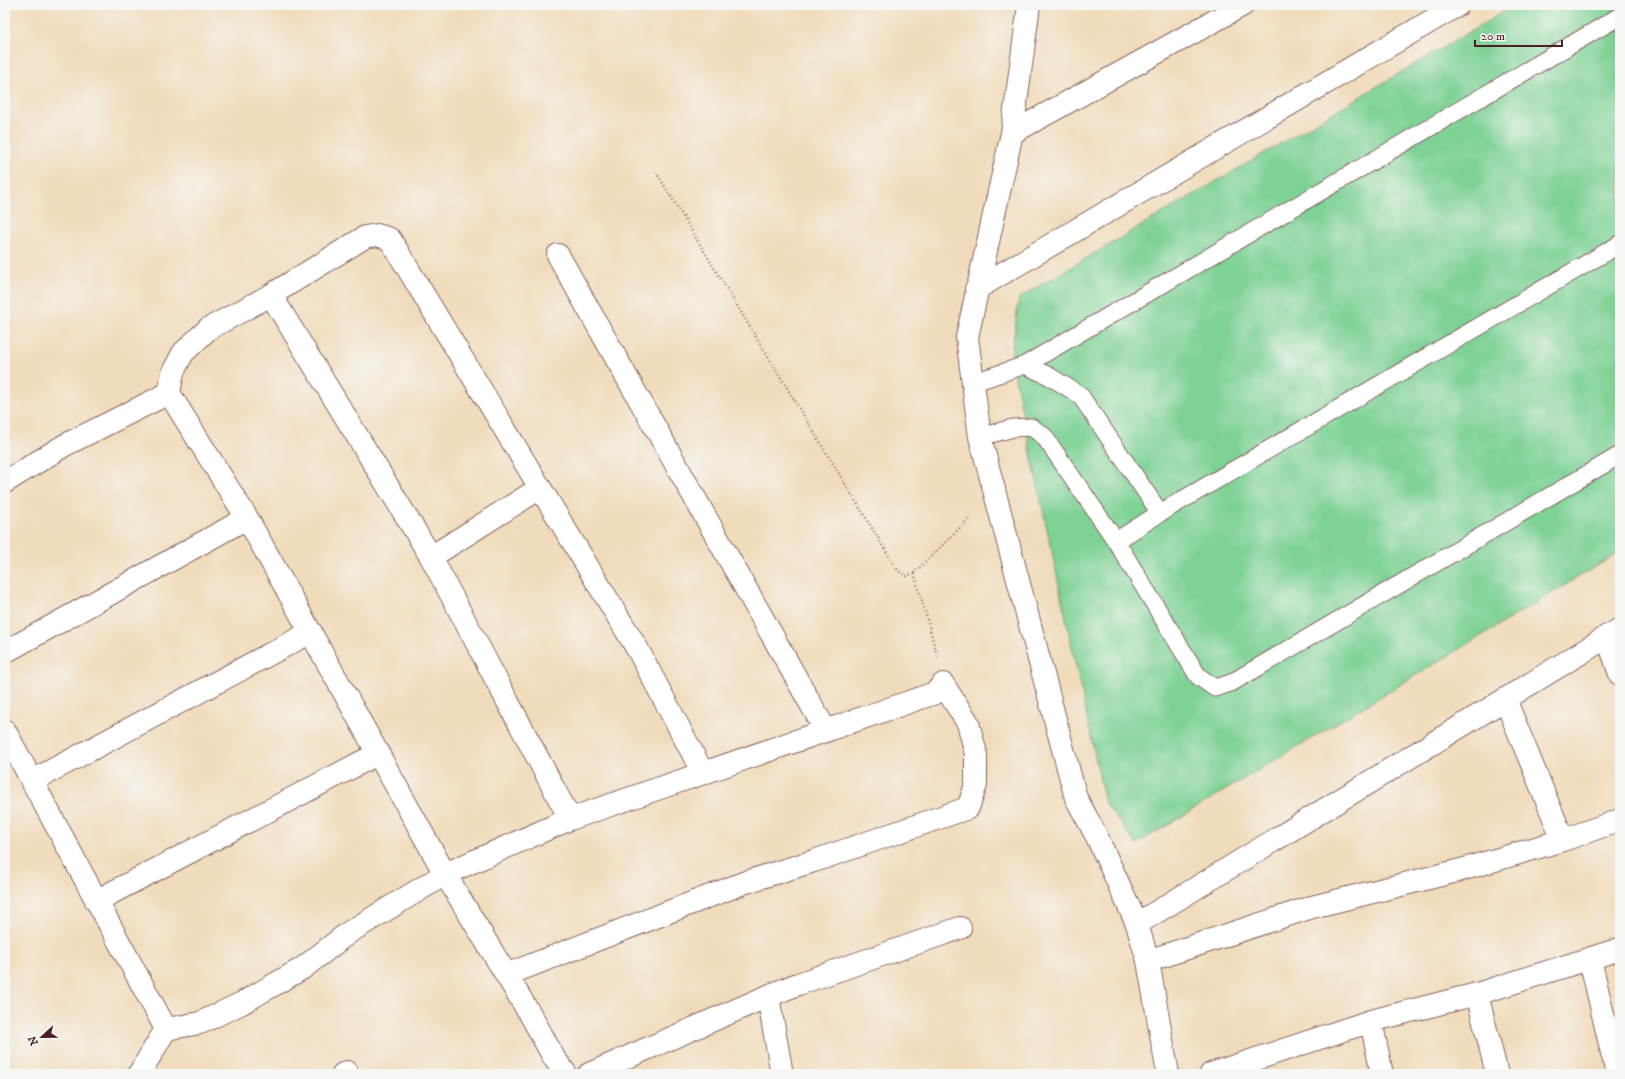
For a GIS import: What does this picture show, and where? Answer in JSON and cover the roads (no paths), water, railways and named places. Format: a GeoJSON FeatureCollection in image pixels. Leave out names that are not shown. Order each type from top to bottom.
{"type":"FeatureCollection","features":[{"type":"Feature","properties":{"kind":"street"},"geometry":{"type":"LineString","coordinates":[[1029,5],[1012,133],[976,289],[967,337],[972,383],[980,437],[994,493],[1076,798],[1096,835],[1137,924],[1148,962],[1168,1074]]}},
{"type":"Feature","properties":{"kind":"street"},"geometry":{"type":"LineString","coordinates":[[1012,133],[1243,5]]}},
{"type":"Feature","properties":{"kind":"street"},"geometry":{"type":"LineString","coordinates":[[976,289],[1458,5]]}},
{"type":"Feature","properties":{"kind":"street"},"geometry":{"type":"LineString","coordinates":[[566,1074],[554,1058],[533,1018],[445,874],[247,518],[169,393],[172,372],[183,354],[208,329],[271,295],[365,237],[378,235],[390,239],[638,650],[703,773]]}},
{"type":"Feature","properties":{"kind":"street"},"geometry":{"type":"LineString","coordinates":[[558,255],[826,731]]}},
{"type":"Feature","properties":{"kind":"street"},"geometry":{"type":"LineString","coordinates":[[271,295],[431,557],[570,819]]}},
{"type":"Feature","properties":{"kind":"street"},"geometry":{"type":"LineString","coordinates":[[5,482],[65,445],[169,393]]}},
{"type":"Feature","properties":{"kind":"street"},"geometry":{"type":"LineString","coordinates":[[431,557],[540,488]]}},
{"type":"Feature","properties":{"kind":"street"},"geometry":{"type":"LineString","coordinates":[[5,652],[247,518]]}},
{"type":"Feature","properties":{"kind":"street"},"geometry":{"type":"LineString","coordinates":[[32,781],[311,632]]}},
{"type":"Feature","properties":{"kind":"street"},"geometry":{"type":"LineString","coordinates":[[1137,924],[1614,633],[1620,674]]}},
{"type":"Feature","properties":{"kind":"street"},"geometry":{"type":"LineString","coordinates":[[139,1074],[166,1029],[200,1023],[242,1003],[303,968],[348,933],[445,874],[570,819],[935,693],[943,684],[968,723],[976,754],[976,785],[968,808],[807,864],[746,882],[506,975]]}},
{"type":"Feature","properties":{"kind":"street"},"geometry":{"type":"LineString","coordinates":[[1504,699],[1563,840]]}},
{"type":"Feature","properties":{"kind":"street"},"geometry":{"type":"LineString","coordinates":[[5,731],[166,1029]]}},
{"type":"Feature","properties":{"kind":"street"},"geometry":{"type":"LineString","coordinates":[[96,901],[379,753]]}},
{"type":"Feature","properties":{"kind":"street"},"geometry":{"type":"LineString","coordinates":[[1148,962],[1312,907],[1461,870],[1563,840],[1620,820]]}},
{"type":"Feature","properties":{"kind":"street"},"geometry":{"type":"LineString","coordinates":[[589,1074],[798,984],[960,928]]}},
{"type":"Feature","properties":{"kind":"street"},"geometry":{"type":"LineString","coordinates":[[1211,1074],[1371,1021],[1477,994],[1620,950]]}},
{"type":"Feature","properties":{"kind":"street"},"geometry":{"type":"LineString","coordinates":[[1590,959],[1617,1074]]}},
{"type":"Feature","properties":{"kind":"street"},"geometry":{"type":"LineString","coordinates":[[1477,994],[1497,1074]]}},
{"type":"Feature","properties":{"kind":"street"},"geometry":{"type":"LineString","coordinates":[[768,996],[782,1074]]}},
{"type":"Feature","properties":{"kind":"street"},"geometry":{"type":"LineString","coordinates":[[1371,1021],[1382,1074]]}},
{"type":"Feature","properties":{"kind":"lane"},"geometry":{"type":"LineString","coordinates":[[972,383],[1025,365],[1620,16]]}},
{"type":"Feature","properties":{"kind":"lane"},"geometry":{"type":"LineString","coordinates":[[1116,541],[1620,244]]}},
{"type":"Feature","properties":{"kind":"lane"},"geometry":{"type":"LineString","coordinates":[[1025,365],[1049,376],[1080,395],[1160,514]]}},
{"type":"Feature","properties":{"kind":"lane"},"geometry":{"type":"LineString","coordinates":[[980,437],[1013,428],[1030,427],[1044,436],[1116,541],[1198,676],[1215,688],[1231,683],[1620,455]]}}]}
